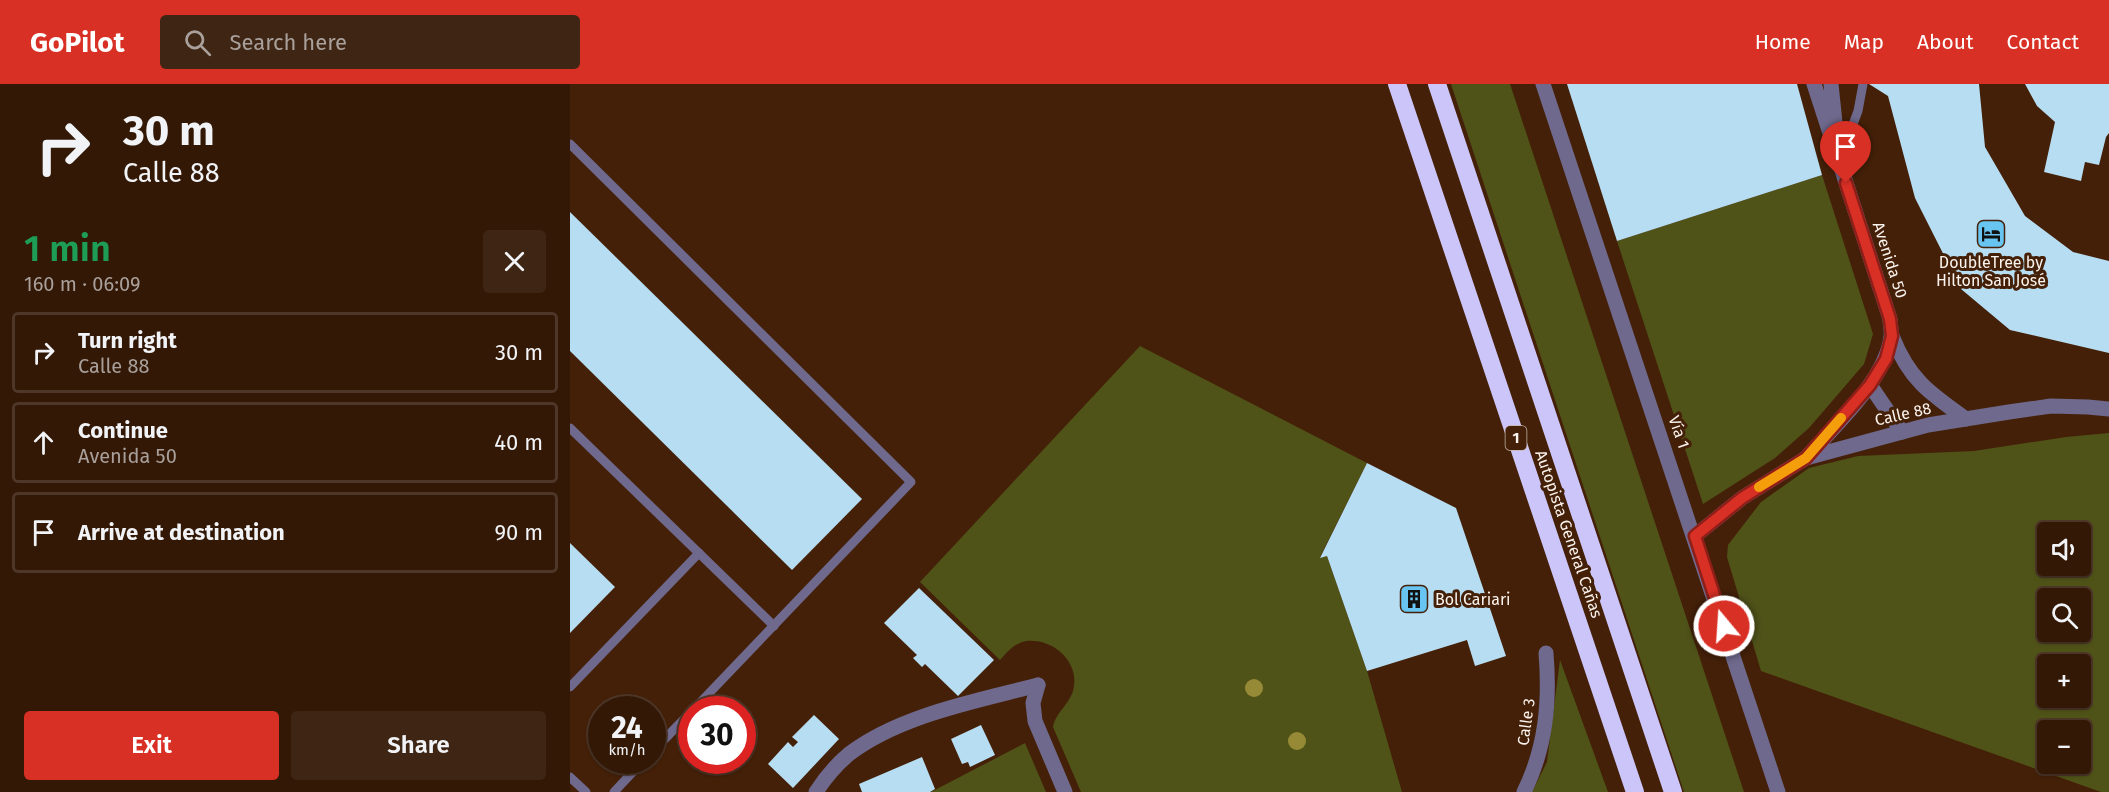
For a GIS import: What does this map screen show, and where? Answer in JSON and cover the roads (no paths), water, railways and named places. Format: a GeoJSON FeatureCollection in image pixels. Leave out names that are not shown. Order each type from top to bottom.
{"type":"FeatureCollection","features":[{"type":"Feature","properties":{"kind":"highway","name":"Autopista General Cañas"},"geometry":{"type":"LineString","coordinates":[[1397,84],[1635,792]]}},
{"type":"Feature","properties":{"kind":"highway","name":"Autopista General Cañas"},"geometry":{"type":"LineString","coordinates":[[1437,84],[1673,792]]}},
{"type":"Feature","properties":{"kind":"street","name":"Vía 1"},"geometry":{"type":"LineString","coordinates":[[1543,84],[1695,536],[1778,792]]}},
{"type":"Feature","properties":{"kind":"street","name":"Avenida 50"},"geometry":{"type":"LineString","coordinates":[[1814,84],[1890,319],[1892,336],[1899,354],[1911,374],[1930,393],[1966,419]]}},
{"type":"Feature","properties":{"kind":"street","name":"Avenida 50"},"geometry":{"type":"LineString","coordinates":[[1831,84],[1839,161]]}},
{"type":"Feature","properties":{"kind":"street","name":"Avenida 50"},"geometry":{"type":"LineString","coordinates":[[1806,458],[1870,385],[1886,359],[1892,336]]}},
{"type":"Feature","properties":{"kind":"street"},"geometry":{"type":"LineString","coordinates":[[1870,385],[1902,432]]}},
{"type":"Feature","properties":{"kind":"street","name":"Calle 88"},"geometry":{"type":"LineString","coordinates":[[1695,536],[1742,498],[1806,458],[1902,432],[1966,419],[2051,406],[2088,406],[2109,409]]}},
{"type":"Feature","properties":{"kind":"street","name":"Calle 3"},"geometry":{"type":"LineString","coordinates":[[1524,792],[1532,776],[1545,731],[1548,681],[1546,653]]}},
{"type":"Feature","properties":{"kind":"street"},"geometry":{"type":"LineString","coordinates":[[816,792],[831,772],[849,755],[897,727],[941,712],[1038,685],[1033,703],[1035,721],[1065,792]]}},
{"type":"Feature","properties":{"kind":"lane"},"geometry":{"type":"LineString","coordinates":[[1839,161],[1858,111],[1863,84]]}},
{"type":"Feature","properties":{"kind":"lane"},"geometry":{"type":"LineString","coordinates":[[570,144],[911,482],[706,696]]}},
{"type":"Feature","properties":{"kind":"lane"},"geometry":{"type":"LineString","coordinates":[[570,428],[774,626]]}},
{"type":"Feature","properties":{"kind":"lane"},"geometry":{"type":"LineString","coordinates":[[570,687],[699,553]]}},
{"type":"Feature","properties":{"kind":"lane"},"geometry":{"type":"LineString","coordinates":[[666,737],[678,725]]}},
{"type":"Feature","properties":{"kind":"lane"},"geometry":{"type":"LineString","coordinates":[[614,792],[631,774]]}},
{"type":"Feature","properties":{"kind":"lane"},"geometry":{"type":"LineString","coordinates":[[570,777],[586,792]]}},
{"type":"Feature","properties":{"kind":"place","name":"DoubleTree by Hilton San José"},"geometry":{"type":"Point","coordinates":[1991,234]}},
{"type":"Feature","properties":{"kind":"place","name":"Bol Cariari"},"geometry":{"type":"Point","coordinates":[1414,599]}}]}
